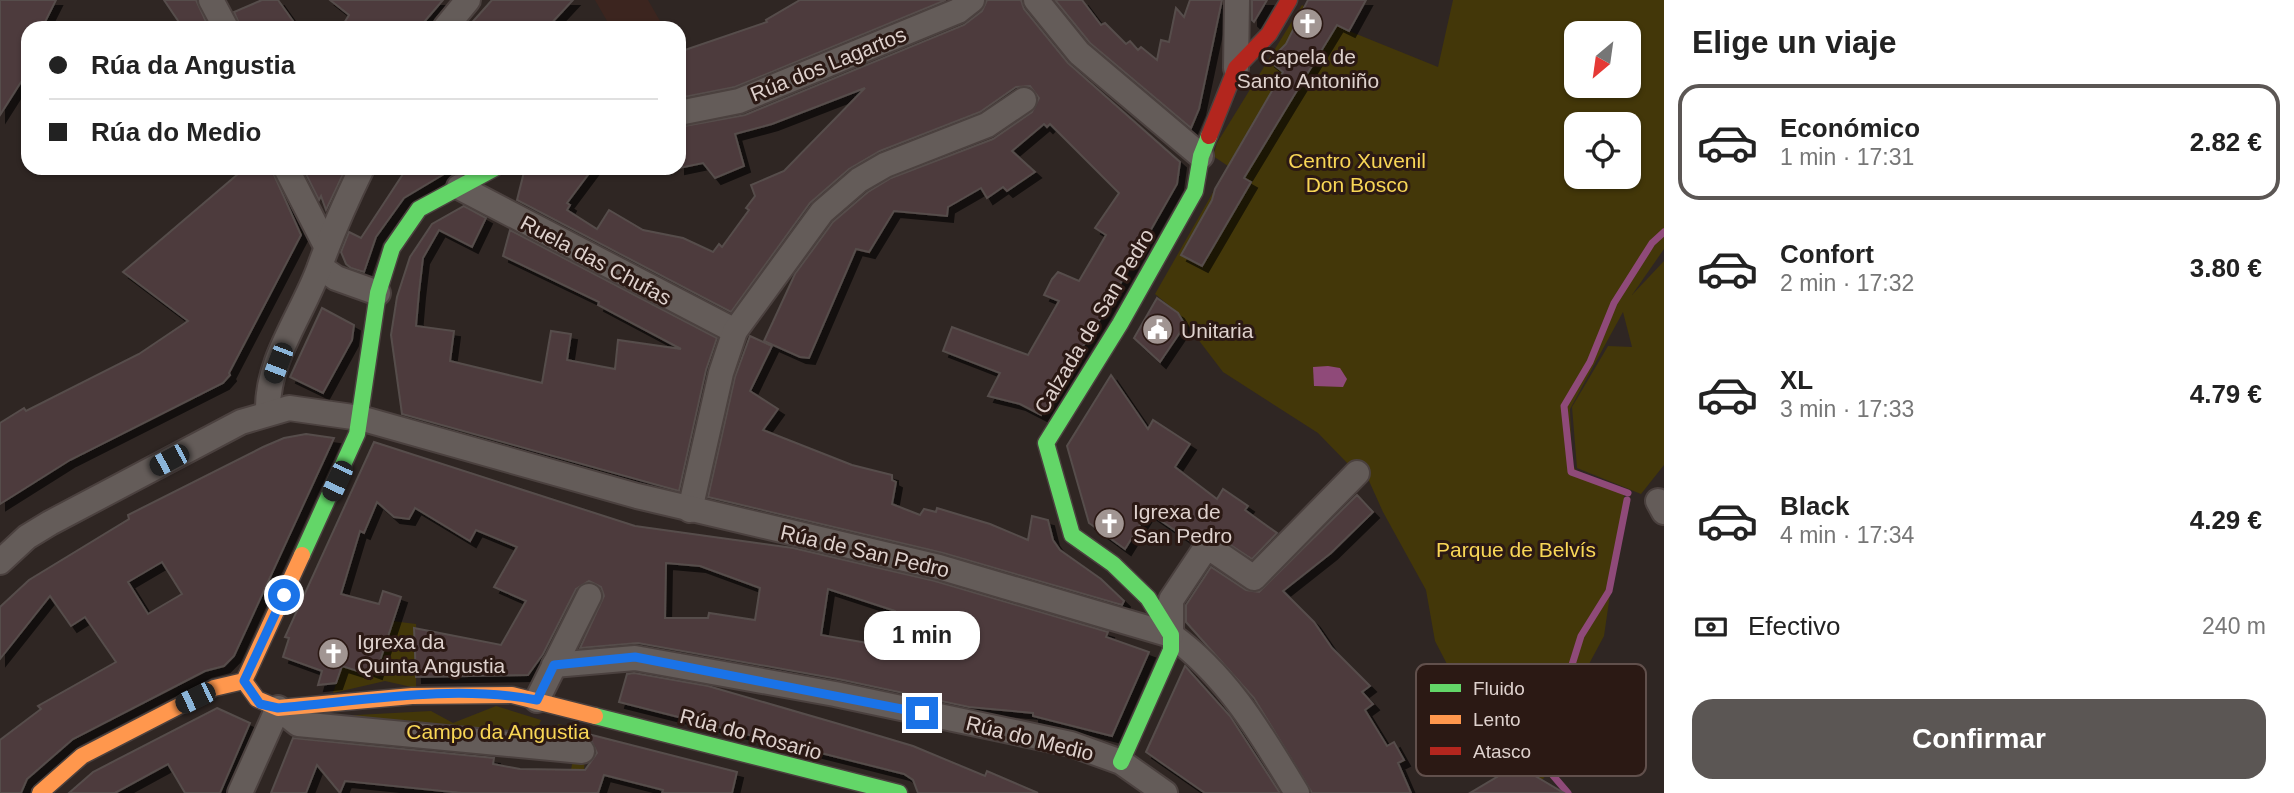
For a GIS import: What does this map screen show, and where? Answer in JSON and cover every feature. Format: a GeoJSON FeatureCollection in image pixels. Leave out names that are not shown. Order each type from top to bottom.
{"type":"FeatureCollection","features":[{"type":"Feature","properties":{"kind":"street"},"geometry":{"type":"LineString","coordinates":[[211,0],[222,21]]}},
{"type":"Feature","properties":{"kind":"street"},"geometry":{"type":"LineString","coordinates":[[451,21],[468,0]]}},
{"type":"Feature","properties":{"kind":"street","name":"Rúa dos Lagartos"},"geometry":{"type":"LineString","coordinates":[[686,112],[738,101],[958,11],[972,0]]}},
{"type":"Feature","properties":{"kind":"street"},"geometry":{"type":"LineString","coordinates":[[1036,0],[1079,53],[1201,156]]}},
{"type":"Feature","properties":{"kind":"street"},"geometry":{"type":"LineString","coordinates":[[1236,68],[1237,0]]}},
{"type":"Feature","properties":{"kind":"street"},"geometry":{"type":"LineString","coordinates":[[1236,68],[1269,34],[1289,0]]}},
{"type":"Feature","properties":{"kind":"street","name":"Calzada de San Pedro"},"geometry":{"type":"LineString","coordinates":[[1171,635],[1148,598],[1113,564],[1072,534],[1046,443],[1120,324],[1195,191],[1201,156],[1236,68]]}},
{"type":"Feature","properties":{"kind":"street"},"geometry":{"type":"LineString","coordinates":[[690,510],[721,373],[735,331],[822,212],[859,180],[885,165],[987,125],[1024,100]]}},
{"type":"Feature","properties":{"kind":"street"},"geometry":{"type":"LineString","coordinates":[[289,175],[322,255],[336,278],[378,293]]}},
{"type":"Feature","properties":{"kind":"street"},"geometry":{"type":"LineString","coordinates":[[268,412],[268,388],[322,255],[359,175]]}},
{"type":"Feature","properties":{"kind":"street"},"geometry":{"type":"LineString","coordinates":[[244,681],[347,459],[360,418],[378,293],[392,248],[419,209],[482,175]]}},
{"type":"Feature","properties":{"kind":"street","name":"Ruela das Chufas"},"geometry":{"type":"LineString","coordinates":[[459,187],[611,269],[735,331]]}},
{"type":"Feature","properties":{"kind":"street","name":"Rúa de San Pedro"},"geometry":{"type":"LineString","coordinates":[[0,562],[27,537],[50,523],[241,422],[268,412],[311,409],[360,418],[690,510],[939,567],[1171,635],[1198,654],[1223,680],[1250,716],[1297,793]]}},
{"type":"Feature","properties":{"kind":"street"},"geometry":{"type":"LineString","coordinates":[[1121,762],[1171,650],[1171,600],[1207,546],[1254,578],[1357,473]]}},
{"type":"Feature","properties":{"kind":"street"},"geometry":{"type":"LineString","coordinates":[[537,700],[589,596]]}},
{"type":"Feature","properties":{"kind":"street","name":"Rúa do Medio"},"geometry":{"type":"LineString","coordinates":[[554,665],[635,657],[835,694],[1058,741],[1121,762],[1165,793]]}},
{"type":"Feature","properties":{"kind":"street"},"geometry":{"type":"LineString","coordinates":[[244,681],[260,704],[278,708],[298,724],[582,751]]}},
{"type":"Feature","properties":{"kind":"street"},"geometry":{"type":"LineString","coordinates":[[40,793],[82,756],[214,688],[244,681]]}},
{"type":"Feature","properties":{"kind":"street","name":"Rúa do Rosario"},"geometry":{"type":"LineString","coordinates":[[278,708],[412,696],[512,695],[899,793]]}},
{"type":"Feature","properties":{"kind":"street"},"geometry":{"type":"LineString","coordinates":[[240,793],[278,708]]}},
{"type":"Feature","properties":{"kind":"shaded area"},"geometry":{"type":"Polygon","coordinates":[[[595,0],[648,0],[660,21],[607,21],[595,0]]]}},
{"type":"Feature","properties":{"kind":"shaded area"},"geometry":{"type":"Polygon","coordinates":[[[1313,367],[1340,368],[1347,379],[1343,387],[1314,386],[1313,367]]]}},
{"type":"Feature","properties":{"kind":"green space"},"geometry":{"type":"Polygon","coordinates":[[[1453,0],[1664,0],[1664,249],[1632,295],[1664,261],[1664,465],[1641,494],[1577,468],[1572,407],[1608,346],[1632,347],[1623,312],[1570,409],[1572,463],[1577,472],[1625,491],[1604,636],[1589,664],[1447,664],[1435,641],[1426,590],[1383,512],[1365,472],[1351,467],[1318,433],[1223,372],[1178,313],[1155,294],[1228,166],[1213,156],[1217,143],[1302,5],[1349,31],[1438,67],[1453,0]]]}},
{"type":"Feature","properties":{"kind":"green space"},"geometry":{"type":"Polygon","coordinates":[[[305,610],[416,624],[416,688],[385,681],[333,693],[342,666],[376,672],[305,610]]]}},
{"type":"Feature","properties":{"kind":"green space","name":"Campo da Angustia"},"geometry":{"type":"Polygon","coordinates":[[[496,706],[541,720],[535,735],[553,740],[558,724],[582,729],[577,754],[585,755],[584,771],[571,770],[573,759],[503,754],[494,756],[336,738],[301,718],[431,711],[453,723],[496,706]]]}},
{"type":"Feature","properties":{"kind":"building"},"geometry":{"type":"Polygon","coordinates":[[[0,0],[56,0],[46,21],[21,21],[21,82],[0,115],[0,0]]]}},
{"type":"Feature","properties":{"kind":"building"},"geometry":{"type":"Polygon","coordinates":[[[164,0],[196,0],[206,21],[178,21],[164,0]]]}},
{"type":"Feature","properties":{"kind":"building"},"geometry":{"type":"Polygon","coordinates":[[[262,0],[278,0],[293,21],[238,21],[234,12],[262,0]]]}},
{"type":"Feature","properties":{"kind":"building"},"geometry":{"type":"Polygon","coordinates":[[[330,0],[443,0],[425,21],[345,21],[349,15],[330,0]]]}},
{"type":"Feature","properties":{"kind":"building"},"geometry":{"type":"Polygon","coordinates":[[[492,0],[573,0],[554,21],[473,21],[492,0]]]}},
{"type":"Feature","properties":{"kind":"building"},"geometry":{"type":"Polygon","coordinates":[[[800,0],[946,0],[735,87],[686,97],[686,50],[767,22],[766,20],[800,0]]]}},
{"type":"Feature","properties":{"kind":"building"},"geometry":{"type":"Polygon","coordinates":[[[987,0],[1021,0],[1024,9],[1068,63],[1180,162],[1177,184],[1103,314],[1041,415],[1020,404],[988,396],[1000,373],[943,351],[952,327],[1028,355],[1059,301],[1044,295],[1052,279],[1058,272],[1079,281],[1106,235],[1095,228],[1119,193],[1050,124],[1047,127],[1044,124],[1012,151],[1035,172],[1007,191],[1003,187],[987,198],[981,188],[948,207],[947,216],[894,211],[869,252],[856,249],[809,358],[800,357],[764,341],[795,274],[833,222],[868,192],[891,178],[993,139],[1032,112],[1039,98],[1030,86],[1016,87],[980,112],[880,151],[849,169],[810,203],[731,312],[517,200],[523,175],[588,175],[567,203],[570,205],[567,210],[597,229],[609,210],[643,230],[683,238],[713,252],[719,244],[722,247],[749,210],[746,208],[755,196],[751,185],[784,171],[865,88],[772,124],[735,134],[744,166],[715,178],[703,163],[686,167],[686,126],[745,115],[964,25],[982,11],[987,0]]]}},
{"type":"Feature","properties":{"kind":"building"},"geometry":{"type":"Polygon","coordinates":[[[1055,0],[1082,0],[1101,25],[1105,23],[1126,44],[1130,41],[1138,50],[1141,47],[1157,60],[1161,40],[1169,42],[1176,8],[1184,17],[1190,0],[1222,0],[1199,109],[1191,128],[1090,43],[1055,0]]]}},
{"type":"Feature","properties":{"kind":"building"},"geometry":{"type":"Polygon","coordinates":[[[1252,0],[1267,0],[1254,22],[1252,20],[1252,0]]]}},
{"type":"Feature","properties":{"kind":"building"},"geometry":{"type":"Polygon","coordinates":[[[1308,0],[1366,0],[1349,31],[1337,25],[1244,178],[1251,182],[1202,266],[1181,255],[1212,200],[1215,189],[1283,72],[1269,61],[1286,44],[1308,0]]]}},
{"type":"Feature","properties":{"kind":"building"},"geometry":{"type":"Polygon","coordinates":[[[237,175],[274,175],[301,235],[230,375],[223,383],[70,460],[0,504],[0,423],[24,408],[26,411],[139,354],[188,321],[123,272],[237,175]]]}},
{"type":"Feature","properties":{"kind":"building"},"geometry":{"type":"Polygon","coordinates":[[[306,175],[343,175],[326,210],[321,196],[319,200],[306,175]]]}},
{"type":"Feature","properties":{"kind":"building"},"geometry":{"type":"Polygon","coordinates":[[[402,175],[442,175],[404,198],[376,237],[364,272],[346,264],[341,252],[349,232],[361,238],[402,175]]]}},
{"type":"Feature","properties":{"kind":"building"},"geometry":{"type":"Polygon","coordinates":[[[464,206],[486,218],[472,247],[439,230],[423,258],[419,292],[416,326],[454,331],[450,361],[542,383],[551,331],[571,334],[567,360],[615,369],[618,340],[681,349],[598,305],[599,302],[503,256],[510,230],[717,338],[706,370],[679,491],[402,414],[391,335],[397,297],[410,257],[432,224],[464,206]]]}},
{"type":"Feature","properties":{"kind":"building","name":"Unitaria"},"geometry":{"type":"Polygon","coordinates":[[[1157,298],[1178,313],[1185,325],[1160,362],[1134,338],[1157,298]]]}},
{"type":"Feature","properties":{"kind":"building"},"geometry":{"type":"Polygon","coordinates":[[[322,308],[354,325],[352,340],[323,393],[290,377],[322,308]]]}},
{"type":"Feature","properties":{"kind":"building"},"geometry":{"type":"Polygon","coordinates":[[[750,336],[772,346],[750,391],[778,409],[763,430],[852,465],[892,475],[892,480],[896,482],[892,504],[920,515],[924,509],[936,512],[937,508],[990,524],[1028,540],[1032,516],[1048,520],[1053,540],[1060,550],[1101,579],[1124,601],[1122,605],[943,553],[708,497],[735,377],[750,336]]]}},
{"type":"Feature","properties":{"kind":"building"},"geometry":{"type":"Polygon","coordinates":[[[1111,375],[1148,429],[1153,420],[1190,444],[1175,467],[1217,499],[1223,489],[1248,506],[1245,510],[1277,533],[1252,559],[1209,531],[1200,533],[1192,542],[1148,512],[1125,549],[1089,523],[1067,446],[1111,375]]]}},
{"type":"Feature","properties":{"kind":"building"},"geometry":{"type":"Polygon","coordinates":[[[306,434],[334,438],[234,656],[224,666],[205,671],[73,739],[27,779],[21,793],[0,793],[0,740],[41,709],[38,706],[116,662],[85,617],[71,626],[50,596],[0,659],[0,607],[29,580],[129,519],[128,515],[284,438],[306,434]],[[162,562],[128,582],[148,614],[182,594],[162,562]]]}},
{"type":"Feature","properties":{"kind":"building"},"geometry":{"type":"Polygon","coordinates":[[[374,442],[635,526],[793,548],[935,581],[1108,632],[1106,637],[1149,652],[1112,736],[1033,716],[1033,713],[969,707],[838,679],[638,643],[580,648],[604,596],[601,587],[589,581],[576,589],[543,654],[528,675],[416,677],[414,628],[501,645],[526,601],[494,587],[517,547],[476,530],[470,541],[415,508],[409,519],[394,517],[377,502],[364,533],[360,531],[341,594],[379,604],[383,591],[401,597],[376,673],[365,669],[364,673],[342,666],[336,683],[318,685],[322,671],[283,657],[289,638],[285,637],[374,442]],[[666,563],[665,618],[708,618],[709,613],[755,620],[760,588],[700,566],[666,563]],[[828,589],[821,635],[885,646],[895,611],[828,589]]]}},
{"type":"Feature","properties":{"kind":"building"},"geometry":{"type":"Polygon","coordinates":[[[1357,495],[1373,512],[1331,553],[1283,591],[1314,622],[1332,648],[1370,686],[1362,692],[1373,704],[1365,710],[1387,746],[1394,742],[1404,760],[1398,763],[1411,793],[1312,793],[1254,698],[1186,622],[1186,605],[1211,567],[1246,590],[1259,592],[1357,495]]]}},
{"type":"Feature","properties":{"kind":"building"},"geometry":{"type":"Polygon","coordinates":[[[1185,666],[1230,716],[1280,793],[1205,793],[1146,752],[1185,666]]]}},
{"type":"Feature","properties":{"kind":"building"},"geometry":{"type":"Polygon","coordinates":[[[627,674],[708,686],[839,724],[913,746],[985,776],[987,771],[1038,793],[918,793],[913,780],[904,774],[619,702],[627,674]]]}},
{"type":"Feature","properties":{"kind":"building"},"geometry":{"type":"Polygon","coordinates":[[[217,708],[250,723],[220,793],[185,793],[168,764],[115,793],[69,793],[93,772],[217,708]]]}},
{"type":"Feature","properties":{"kind":"building"},"geometry":{"type":"Polygon","coordinates":[[[588,734],[737,772],[732,793],[662,793],[663,790],[604,775],[598,793],[462,793],[345,781],[340,793],[317,765],[306,793],[271,793],[293,738],[494,758],[493,764],[520,769],[585,770],[597,753],[588,734]]]}},
{"type":"Feature","properties":{"kind":"building"},"geometry":{"type":"Polygon","coordinates":[[[1499,776],[1535,776],[1564,793],[1470,793],[1499,776]]]}},
{"type":"Feature","properties":{"kind":"waterway"},"geometry":{"type":"LineString","coordinates":[[1628,493],[1571,472],[1564,406],[1590,362],[1614,303],[1652,243],[1664,232]]}},
{"type":"Feature","properties":{"kind":"waterway"},"geometry":{"type":"LineString","coordinates":[[1572,664],[1581,636],[1609,591],[1627,500]]}},
{"type":"Feature","properties":{"kind":"waterway"},"geometry":{"type":"LineString","coordinates":[[1553,776],[1568,793]]}},
{"type":"Feature","properties":{"kind":"traffic: fast"},"geometry":{"type":"LineString","coordinates":[[1121,762],[1171,650],[1171,635],[1148,598],[1113,564],[1072,535],[1046,443],[1120,324],[1195,191],[1201,156],[1209,136]]}},
{"type":"Feature","properties":{"kind":"traffic: fast"},"geometry":{"type":"LineString","coordinates":[[302,555],[357,434],[378,293],[392,248],[419,209],[482,175]]}},
{"type":"Feature","properties":{"kind":"traffic: fast"},"geometry":{"type":"LineString","coordinates":[[595,716],[899,793]]}},
{"type":"Feature","properties":{"kind":"traffic: slow"},"geometry":{"type":"LineString","coordinates":[[40,793],[82,756],[214,688],[244,681],[302,555]]}},
{"type":"Feature","properties":{"kind":"traffic: slow"},"geometry":{"type":"LineString","coordinates":[[244,681],[257,699],[278,708],[412,696],[512,695],[595,716]]}},
{"type":"Feature","properties":{"kind":"traffic: jam"},"geometry":{"type":"LineString","coordinates":[[1209,136],[1236,68],[1269,34],[1289,0]]}},
{"type":"Feature","properties":{"kind":"place","name":"Capela de Santo Antoniño"},"geometry":{"type":"Point","coordinates":[1308,24]}},
{"type":"Feature","properties":{"kind":"place","name":"Unitaria"},"geometry":{"type":"Point","coordinates":[1158,330]}},
{"type":"Feature","properties":{"kind":"place","name":"Igrexa de San Pedro"},"geometry":{"type":"Point","coordinates":[1110,523]}},
{"type":"Feature","properties":{"kind":"place","name":"Igrexa da Quinta Angustia"},"geometry":{"type":"Point","coordinates":[334,653]}},
{"type":"Feature","properties":{"kind":"route"},"geometry":{"type":"LineString","coordinates":[[284,595],[244,681],[249,693],[260,704],[278,708],[412,696],[512,695],[537,700],[554,665],[635,657],[922,713]]}},
{"type":"Feature","properties":{"kind":"park label","name":"Centro Xuvenil Don Bosco"},"geometry":{"type":"Point","coordinates":[1357,172]}},
{"type":"Feature","properties":{"kind":"park label","name":"Parque de Belvís"},"geometry":{"type":"Point","coordinates":[1516,549]}}]}
